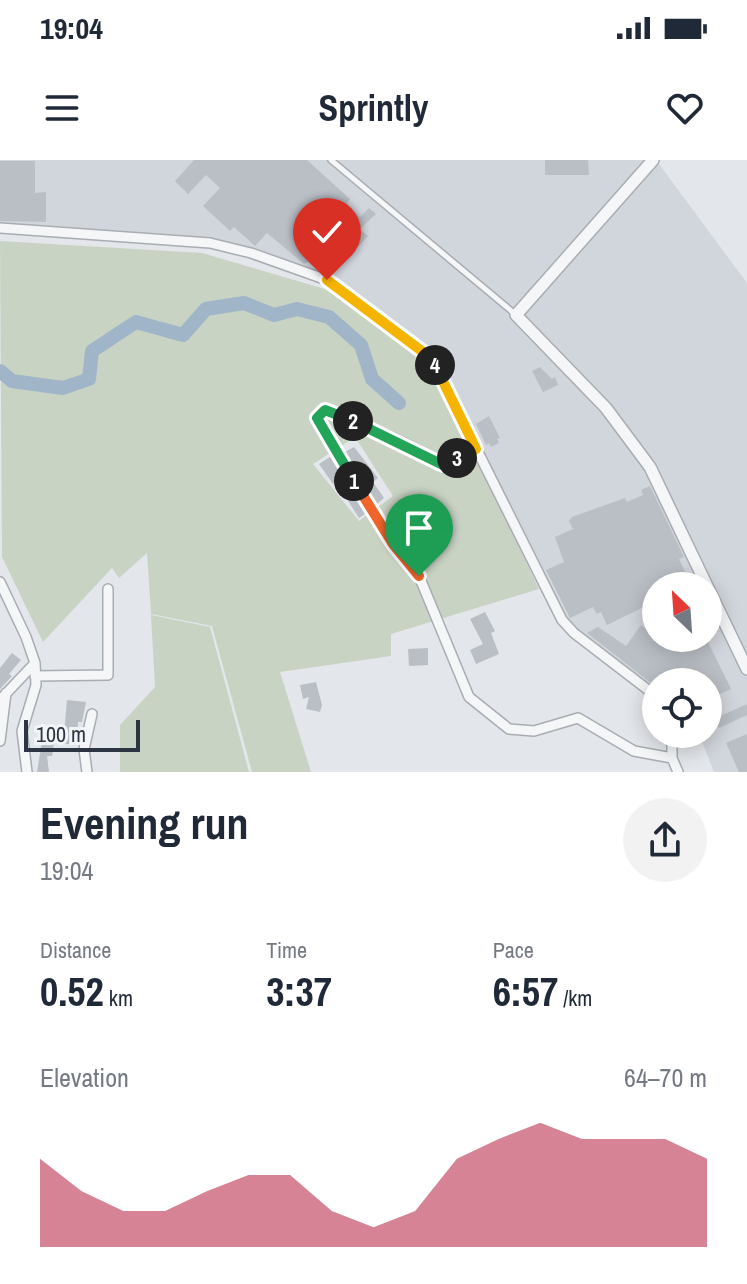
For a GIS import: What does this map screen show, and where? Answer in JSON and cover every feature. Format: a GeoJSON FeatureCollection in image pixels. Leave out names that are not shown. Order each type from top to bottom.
{"type":"FeatureCollection","features":[{"type":"Feature","properties":{"kind":"street"},"geometry":{"type":"LineString","coordinates":[[653,160],[516,315],[606,408],[650,467],[701,572]]}},
{"type":"Feature","properties":{"kind":"street"},"geometry":{"type":"LineString","coordinates":[[0,228],[210,243],[251,253],[327,280],[431,358],[562,620],[574,633],[642,685]]}},
{"type":"Feature","properties":{"kind":"street"},"geometry":{"type":"LineString","coordinates":[[476,449],[443,465],[404,443],[334,412],[325,410],[317,418],[393,544],[419,576],[469,697],[509,729],[534,731],[578,718],[634,751],[672,758]]}},
{"type":"Feature","properties":{"kind":"street"},"geometry":{"type":"LineString","coordinates":[[0,582],[35,663],[35,676],[22,731],[27,772]]}},
{"type":"Feature","properties":{"kind":"street"},"geometry":{"type":"LineString","coordinates":[[35,676],[108,675],[108,589]]}},
{"type":"Feature","properties":{"kind":"street"},"geometry":{"type":"LineString","coordinates":[[722,616],[747,669]]}},
{"type":"Feature","properties":{"kind":"street"},"geometry":{"type":"LineString","coordinates":[[0,741],[3,696],[35,663]]}},
{"type":"Feature","properties":{"kind":"street"},"geometry":{"type":"LineString","coordinates":[[87,772],[84,749],[92,714]]}},
{"type":"Feature","properties":{"kind":"street"},"geometry":{"type":"LineString","coordinates":[[672,748],[672,758],[678,772]]}},
{"type":"Feature","properties":{"kind":"lane"},"geometry":{"type":"LineString","coordinates":[[331,160],[516,315]]}},
{"type":"Feature","properties":{"kind":"shaded area"},"geometry":{"type":"Polygon","coordinates":[[[0,160],[656,160],[747,283],[747,772],[714,772],[705,748],[722,748],[722,668],[642,668],[642,684],[572,631],[435,353],[342,286],[204,243],[0,231],[0,160]]]}},
{"type":"Feature","properties":{"kind":"green space"},"geometry":{"type":"Polygon","coordinates":[[[0,241],[202,253],[325,289],[432,365],[539,589],[391,634],[391,656],[280,672],[311,772],[252,772],[212,626],[151,614],[147,553],[119,578],[112,568],[43,642],[2,557],[0,241]],[[355,437],[313,464],[359,521],[393,496],[355,437]]]}},
{"type":"Feature","properties":{"kind":"green space"},"geometry":{"type":"Polygon","coordinates":[[[151,615],[210,627],[249,772],[120,772],[120,725],[155,687],[151,615]]]}},
{"type":"Feature","properties":{"kind":"building"},"geometry":{"type":"Polygon","coordinates":[[[194,160],[307,160],[350,199],[346,204],[360,217],[369,208],[376,214],[360,229],[368,236],[334,273],[326,266],[322,270],[310,261],[304,264],[267,233],[255,246],[234,227],[230,231],[203,206],[220,188],[206,175],[188,194],[175,181],[194,160]]]}},
{"type":"Feature","properties":{"kind":"building"},"geometry":{"type":"Polygon","coordinates":[[[545,160],[588,160],[589,175],[545,175],[545,160]]]}},
{"type":"Feature","properties":{"kind":"building"},"geometry":{"type":"Polygon","coordinates":[[[0,161],[35,161],[35,193],[46,192],[46,222],[0,221],[0,161]]]}},
{"type":"Feature","properties":{"kind":"building"},"geometry":{"type":"Polygon","coordinates":[[[540,367],[552,379],[555,377],[558,385],[543,392],[532,371],[540,367]]]}},
{"type":"Feature","properties":{"kind":"building"},"geometry":{"type":"Polygon","coordinates":[[[489,416],[500,438],[497,439],[499,443],[491,447],[489,443],[486,445],[476,424],[489,416]]]}},
{"type":"Feature","properties":{"kind":"building"},"geometry":{"type":"Polygon","coordinates":[[[354,447],[378,478],[373,482],[384,498],[377,504],[345,452],[354,447]]]}},
{"type":"Feature","properties":{"kind":"building"},"geometry":{"type":"Polygon","coordinates":[[[330,457],[365,514],[359,518],[336,482],[333,484],[319,464],[330,457]]]}},
{"type":"Feature","properties":{"kind":"building"},"geometry":{"type":"Polygon","coordinates":[[[650,486],[684,557],[679,559],[685,572],[642,572],[642,608],[607,625],[601,612],[597,614],[593,607],[570,618],[546,570],[564,562],[555,537],[573,529],[569,521],[572,517],[625,498],[627,502],[643,495],[641,490],[650,486]]]}},
{"type":"Feature","properties":{"kind":"building"},"geometry":{"type":"Polygon","coordinates":[[[485,612],[495,631],[491,633],[499,654],[476,664],[470,650],[483,644],[470,619],[485,612]]]}},
{"type":"Feature","properties":{"kind":"building"},"geometry":{"type":"Polygon","coordinates":[[[641,625],[642,652],[713,652],[721,668],[642,668],[642,676],[587,633],[598,627],[626,646],[641,625]]]}},
{"type":"Feature","properties":{"kind":"building"},"geometry":{"type":"Polygon","coordinates":[[[428,648],[428,665],[409,666],[408,649],[428,648]]]}},
{"type":"Feature","properties":{"kind":"building"},"geometry":{"type":"Polygon","coordinates":[[[12,653],[21,660],[0,689],[0,668],[12,653]]]}},
{"type":"Feature","properties":{"kind":"building"},"geometry":{"type":"Polygon","coordinates":[[[722,671],[731,689],[722,693],[722,671]]]}},
{"type":"Feature","properties":{"kind":"building"},"geometry":{"type":"Polygon","coordinates":[[[316,682],[322,705],[320,712],[306,709],[309,697],[303,699],[300,685],[316,682]]]}},
{"type":"Feature","properties":{"kind":"building"},"geometry":{"type":"Polygon","coordinates":[[[67,700],[86,702],[82,722],[78,722],[77,744],[61,744],[58,737],[63,738],[64,734],[67,700]]]}},
{"type":"Feature","properties":{"kind":"building"},"geometry":{"type":"Polygon","coordinates":[[[747,704],[747,715],[722,727],[722,715],[747,704]]]}},
{"type":"Feature","properties":{"kind":"building"},"geometry":{"type":"Polygon","coordinates":[[[747,734],[747,772],[739,772],[726,743],[747,734]]]}},
{"type":"Feature","properties":{"kind":"building"},"geometry":{"type":"Polygon","coordinates":[[[43,735],[55,736],[52,756],[47,756],[49,772],[37,772],[43,735]]]}},
{"type":"Feature","properties":{"kind":"waterway"},"geometry":{"type":"LineString","coordinates":[[0,371],[12,381],[63,388],[89,379],[92,351],[136,322],[183,335],[206,309],[244,303],[274,315],[297,309],[329,317],[361,345],[372,379],[399,403]]}},
{"type":"Feature","properties":{"kind":"route"},"geometry":{"type":"LineString","coordinates":[[327,280],[431,358],[476,449],[443,465],[404,443],[334,412],[325,410],[317,418],[393,544],[419,576]]}}]}
